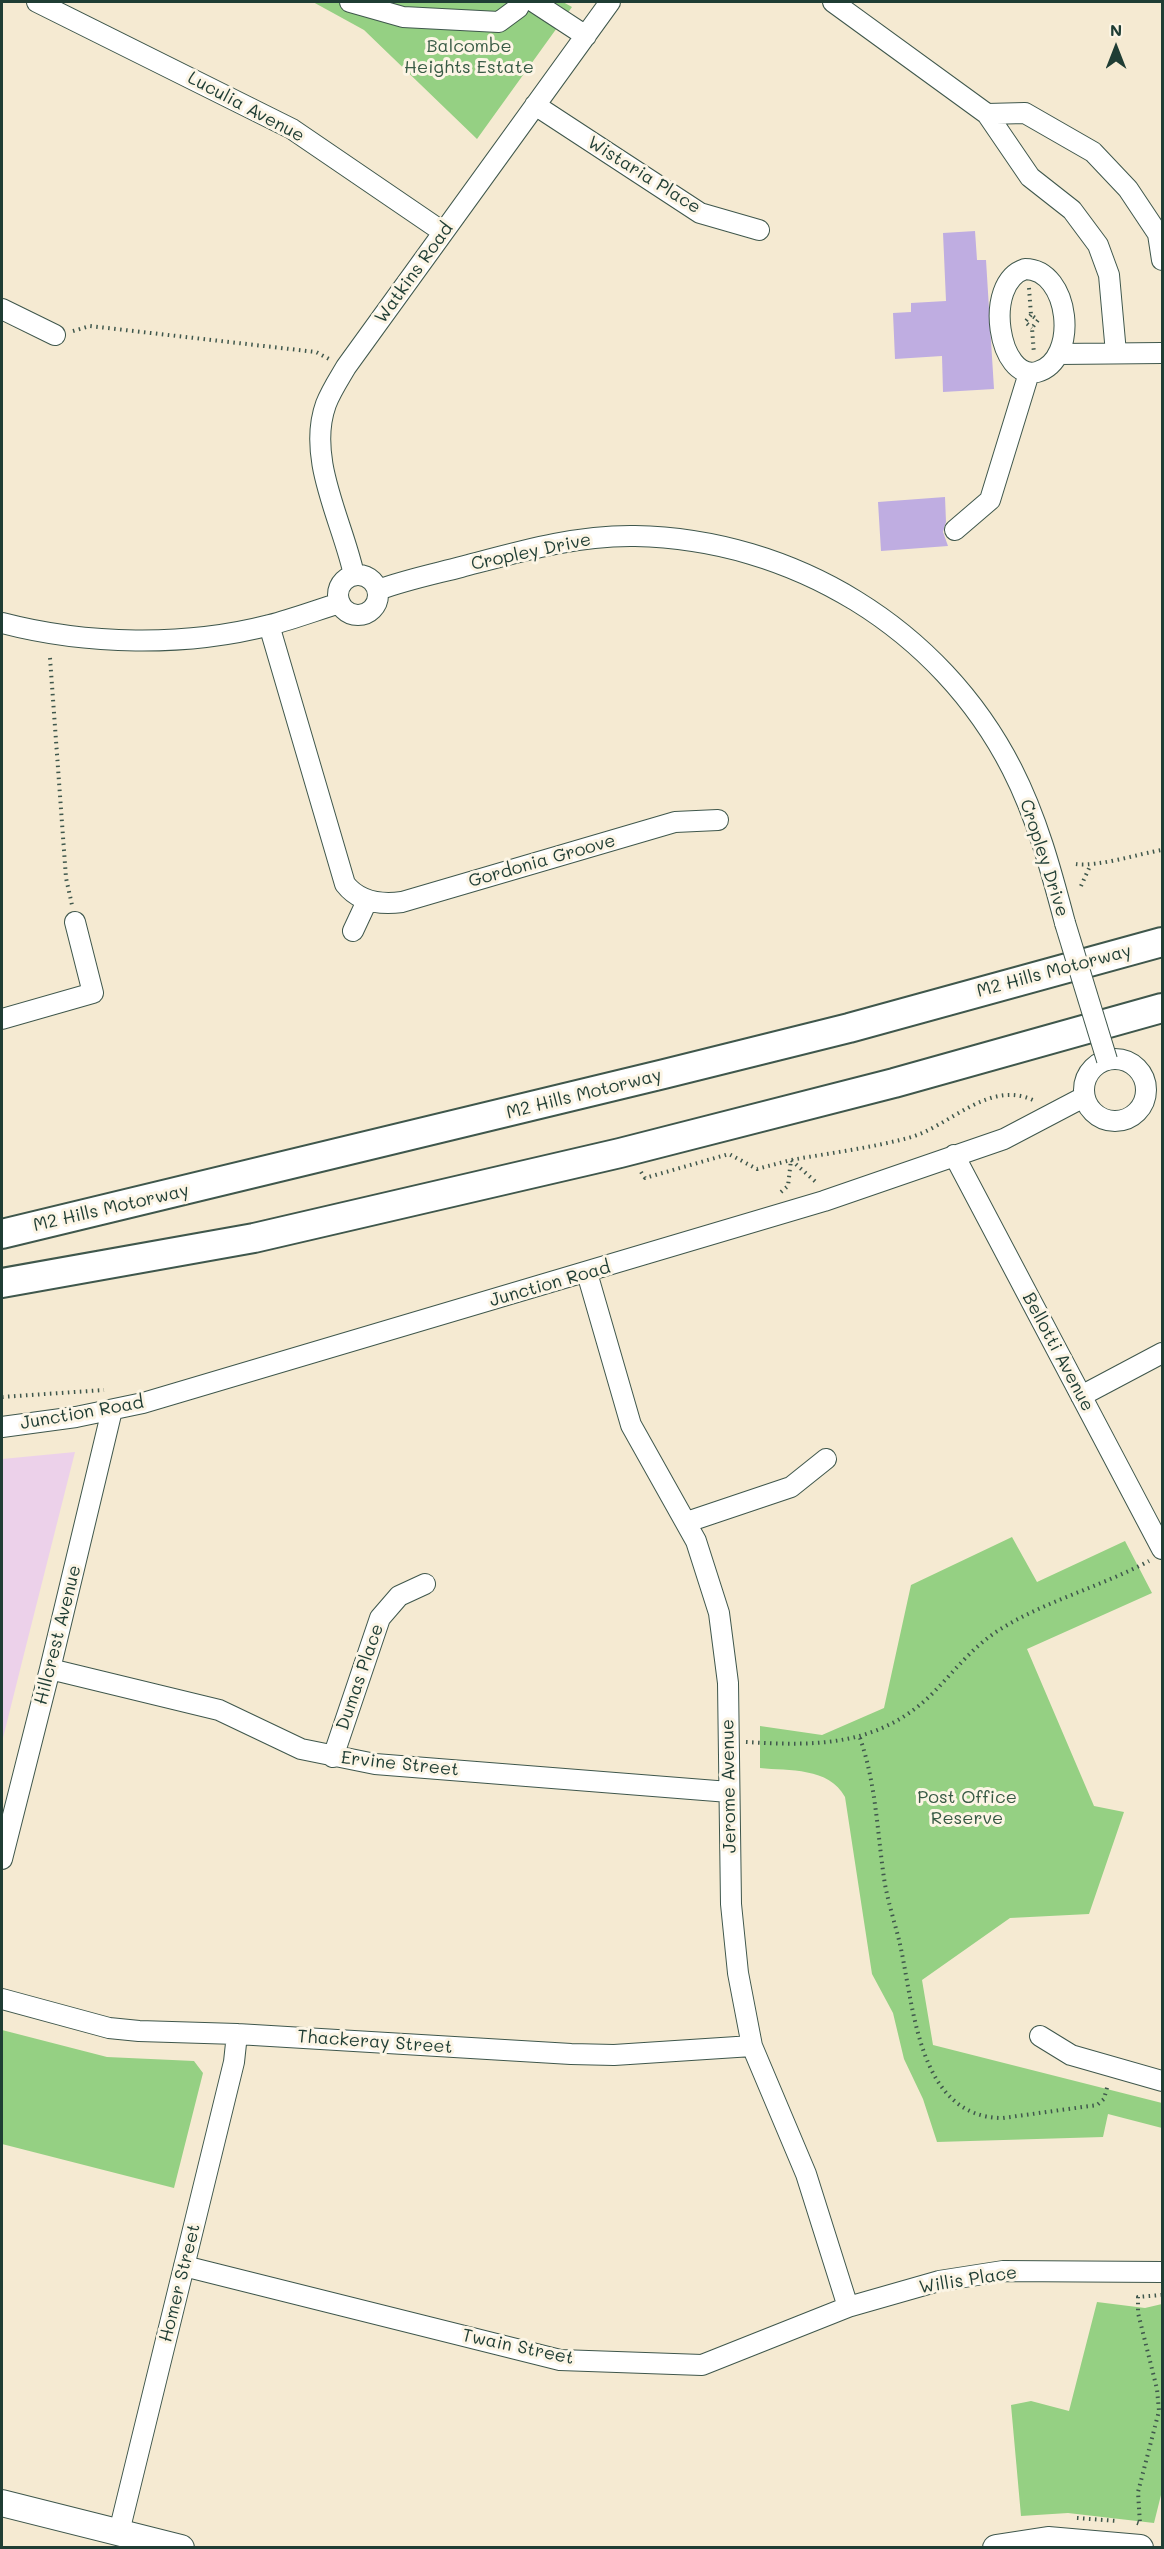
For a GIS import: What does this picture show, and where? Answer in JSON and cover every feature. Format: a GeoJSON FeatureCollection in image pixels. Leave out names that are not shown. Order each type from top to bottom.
{"type":"FeatureCollection","features":[{"type":"Feature","properties":{"kind":"highway","name":"M2 Hills Motorway"},"geometry":{"type":"LineString","coordinates":[[2,1234],[849,1028],[1162,942]]}},
{"type":"Feature","properties":{"kind":"highway"},"geometry":{"type":"LineString","coordinates":[[2,1283],[254,1238],[620,1153],[894,1083],[1162,1008]]}},
{"type":"Feature","properties":{"kind":"main road"},"geometry":{"type":"LineString","coordinates":[[2,2503],[181,2547]]}},
{"type":"Feature","properties":{"kind":"main road"},"geometry":{"type":"LineString","coordinates":[[996,2547],[1048,2540],[1130,2541]]}},
{"type":"Feature","properties":{"kind":"street","name":"Luculia Avenue"},"geometry":{"type":"LineString","coordinates":[[37,2],[292,129],[443,232]]}},
{"type":"Feature","properties":{"kind":"street"},"geometry":{"type":"LineString","coordinates":[[350,2],[403,17],[499,22],[518,8],[521,2]]}},
{"type":"Feature","properties":{"kind":"street"},"geometry":{"type":"LineString","coordinates":[[534,2],[586,36]]}},
{"type":"Feature","properties":{"kind":"street","name":"Watkins Road"},"geometry":{"type":"LineString","coordinates":[[354,575],[326,480],[320,442],[325,405],[346,367],[610,2]]}},
{"type":"Feature","properties":{"kind":"street"},"geometry":{"type":"LineString","coordinates":[[833,2],[987,114],[1030,177],[1072,210],[1098,245],[1108,275],[1116,353]]}},
{"type":"Feature","properties":{"kind":"street","name":"Wistaria Place"},"geometry":{"type":"LineString","coordinates":[[535,105],[700,213],[759,230]]}},
{"type":"Feature","properties":{"kind":"street"},"geometry":{"type":"LineString","coordinates":[[987,114],[1025,113],[1093,152],[1128,189],[1158,234],[1162,260]]}},
{"type":"Feature","properties":{"kind":"street"},"geometry":{"type":"LineString","coordinates":[[1028,269],[1041,272],[1047,277],[1059,297],[1063,317],[1059,354],[1048,367],[1032,372],[1019,369],[1012,361],[1006,349],[1000,323],[1001,299],[1005,285],[1017,272],[1028,269]]}},
{"type":"Feature","properties":{"kind":"street"},"geometry":{"type":"LineString","coordinates":[[2,309],[55,335]]}},
{"type":"Feature","properties":{"kind":"street"},"geometry":{"type":"LineString","coordinates":[[1059,354],[1162,353]]}},
{"type":"Feature","properties":{"kind":"street"},"geometry":{"type":"LineString","coordinates":[[955,530],[990,500],[1032,372]]}},
{"type":"Feature","properties":{"kind":"street","name":"Cropley Drive"},"geometry":{"type":"LineString","coordinates":[[378,590],[525,550],[566,542],[633,536],[707,543],[769,560],[814,577],[847,594],[902,633],[957,685],[980,716],[1012,769],[1034,819],[1107,1060]]}},
{"type":"Feature","properties":{"kind":"street"},"geometry":{"type":"LineString","coordinates":[[354,575],[371,579],[378,590],[377,603],[362,615],[349,613],[338,597],[341,584],[354,575]]}},
{"type":"Feature","properties":{"kind":"street"},"geometry":{"type":"LineString","coordinates":[[2,623],[86,637],[144,639],[190,637],[269,626],[340,603]]}},
{"type":"Feature","properties":{"kind":"street"},"geometry":{"type":"LineString","coordinates":[[269,626],[345,884],[352,893],[367,901],[353,931]]}},
{"type":"Feature","properties":{"kind":"street","name":"Gordonia Groove"},"geometry":{"type":"LineString","coordinates":[[367,901],[386,904],[402,902],[675,822],[718,820]]}},
{"type":"Feature","properties":{"kind":"street"},"geometry":{"type":"LineString","coordinates":[[2,1019],[93,993],[75,922]]}},
{"type":"Feature","properties":{"kind":"street"},"geometry":{"type":"LineString","coordinates":[[1107,1060],[1125,1060],[1154,1080],[1146,1090],[1140,1109],[1123,1120],[1104,1119],[1095,1114],[1084,1097],[1086,1079],[1090,1071],[1107,1060]]}},
{"type":"Feature","properties":{"kind":"street","name":"Junction Road"},"geometry":{"type":"LineString","coordinates":[[2,1427],[112,1410],[587,1273],[824,1201],[1004,1139],[1084,1097]]}},
{"type":"Feature","properties":{"kind":"street","name":"Bellotti Avenue"},"geometry":{"type":"LineString","coordinates":[[954,1155],[1162,1549]]}},
{"type":"Feature","properties":{"kind":"street","name":"Jerome Avenue"},"geometry":{"type":"LineString","coordinates":[[587,1273],[631,1425],[641,1447],[687,1522],[707,1571],[722,1633],[728,1683],[732,1935],[752,2046],[806,2174],[848,2307]]}},
{"type":"Feature","properties":{"kind":"street"},"geometry":{"type":"LineString","coordinates":[[1081,1396],[1162,1353]]}},
{"type":"Feature","properties":{"kind":"street","name":"Hillcrest Avenue"},"geometry":{"type":"LineString","coordinates":[[2,1859],[112,1410]]}},
{"type":"Feature","properties":{"kind":"street"},"geometry":{"type":"LineString","coordinates":[[687,1522],[792,1487],[826,1459]]}},
{"type":"Feature","properties":{"kind":"street","name":"Dumas Place"},"geometry":{"type":"LineString","coordinates":[[333,1757],[380,1618],[399,1596],[425,1584]]}},
{"type":"Feature","properties":{"kind":"street","name":"Ervine Street"},"geometry":{"type":"LineString","coordinates":[[50,1669],[219,1710],[288,1744],[333,1757],[375,1764],[729,1792]]}},
{"type":"Feature","properties":{"kind":"street","name":"Thackeray Street"},"geometry":{"type":"LineString","coordinates":[[2,1999],[109,2028],[139,2031],[237,2034],[571,2054],[614,2055],[752,2046]]}},
{"type":"Feature","properties":{"kind":"street","name":"Homer Street"},"geometry":{"type":"LineString","coordinates":[[119,2532],[234,2062],[237,2034]]}},
{"type":"Feature","properties":{"kind":"street"},"geometry":{"type":"LineString","coordinates":[[1040,2036],[1071,2055],[1113,2069],[1162,2080]]}},
{"type":"Feature","properties":{"kind":"street","name":"Twain Street"},"geometry":{"type":"LineString","coordinates":[[184,2266],[560,2360],[702,2365],[848,2307]]}},
{"type":"Feature","properties":{"kind":"street","name":"Willis Place"},"geometry":{"type":"LineString","coordinates":[[848,2307],[939,2281],[1003,2271],[1162,2272]]}},
{"type":"Feature","properties":{"kind":"path"},"geometry":{"type":"LineString","coordinates":[[1028,269],[1031,315],[1025,322],[1032,328],[1032,372]]}},
{"type":"Feature","properties":{"kind":"path"},"geometry":{"type":"LineString","coordinates":[[1031,315],[1038,320],[1038,324],[1032,328]]}},
{"type":"Feature","properties":{"kind":"path"},"geometry":{"type":"LineString","coordinates":[[55,335],[90,326],[316,352],[346,367]]}},
{"type":"Feature","properties":{"kind":"path"},"geometry":{"type":"LineString","coordinates":[[50,658],[66,878],[75,922]]}},
{"type":"Feature","properties":{"kind":"path"},"geometry":{"type":"LineString","coordinates":[[1076,864],[1090,866],[1126,856],[1162,850]]}},
{"type":"Feature","properties":{"kind":"path"},"geometry":{"type":"LineString","coordinates":[[1081,886],[1090,866]]}},
{"type":"Feature","properties":{"kind":"path"},"geometry":{"type":"LineString","coordinates":[[644,1174],[645,1178],[729,1154],[757,1169],[909,1138],[937,1126],[965,1108],[1005,1095],[1026,1097],[1051,1116]]}},
{"type":"Feature","properties":{"kind":"path"},"geometry":{"type":"LineString","coordinates":[[791,1161],[816,1180],[824,1201]]}},
{"type":"Feature","properties":{"kind":"path"},"geometry":{"type":"LineString","coordinates":[[756,1743],[823,1744],[860,1738],[912,1710],[929,1697],[977,1645],[1001,1629],[1143,1564]]}},
{"type":"Feature","properties":{"kind":"path"},"geometry":{"type":"LineString","coordinates":[[860,1738],[873,1785],[884,1879],[899,1940],[914,2023],[922,2049],[942,2086],[954,2099],[972,2111],[992,2118],[1004,2118],[1097,2105],[1104,2099],[1113,2069]]}},
{"type":"Feature","properties":{"kind":"path"},"geometry":{"type":"LineString","coordinates":[[1130,2541],[1138,2492],[1159,2411],[1157,2390],[1138,2313],[1138,2298],[1162,2295]]}},
{"type":"Feature","properties":{"kind":"shaded area"},"geometry":{"type":"Polygon","coordinates":[[[75,1452],[24,1654],[2,1742],[2,1459],[75,1452]]]}},
{"type":"Feature","properties":{"kind":"green space","name":"Balcombe Heights Estate"},"geometry":{"type":"Polygon","coordinates":[[[313,2],[563,2],[572,7],[477,139],[364,30],[313,2]]]}},
{"type":"Feature","properties":{"kind":"green space","name":"Post Office Reserve"},"geometry":{"type":"Polygon","coordinates":[[[1012,1537],[1037,1582],[1125,1541],[1152,1593],[1027,1649],[1094,1806],[1124,1812],[1089,1914],[1010,1918],[922,1980],[933,2045],[1162,2103],[1162,2128],[1108,2114],[1103,2137],[937,2142],[923,2099],[904,2059],[893,2013],[872,1974],[845,1797],[838,1787],[819,1775],[760,1768],[760,1726],[822,1735],[884,1708],[911,1585],[1012,1537]]]}},
{"type":"Feature","properties":{"kind":"green space"},"geometry":{"type":"Polygon","coordinates":[[[2,2030],[107,2057],[194,2061],[203,2073],[174,2188],[2,2144],[2,2030]]]}},
{"type":"Feature","properties":{"kind":"green space"},"geometry":{"type":"Polygon","coordinates":[[[1097,2302],[1145,2308],[1162,2304],[1162,2491],[1154,2523],[1068,2513],[1021,2516],[1011,2405],[1031,2401],[1069,2411],[1097,2302]]]}},
{"type":"Feature","properties":{"kind":"building"},"geometry":{"type":"Polygon","coordinates":[[[975,231],[977,260],[986,260],[994,389],[943,392],[942,356],[895,359],[893,313],[911,312],[911,303],[946,301],[943,233],[975,231]]]}},
{"type":"Feature","properties":{"kind":"building"},"geometry":{"type":"Polygon","coordinates":[[[945,497],[946,522],[943,532],[948,546],[881,551],[878,502],[945,497]]]}}]}
